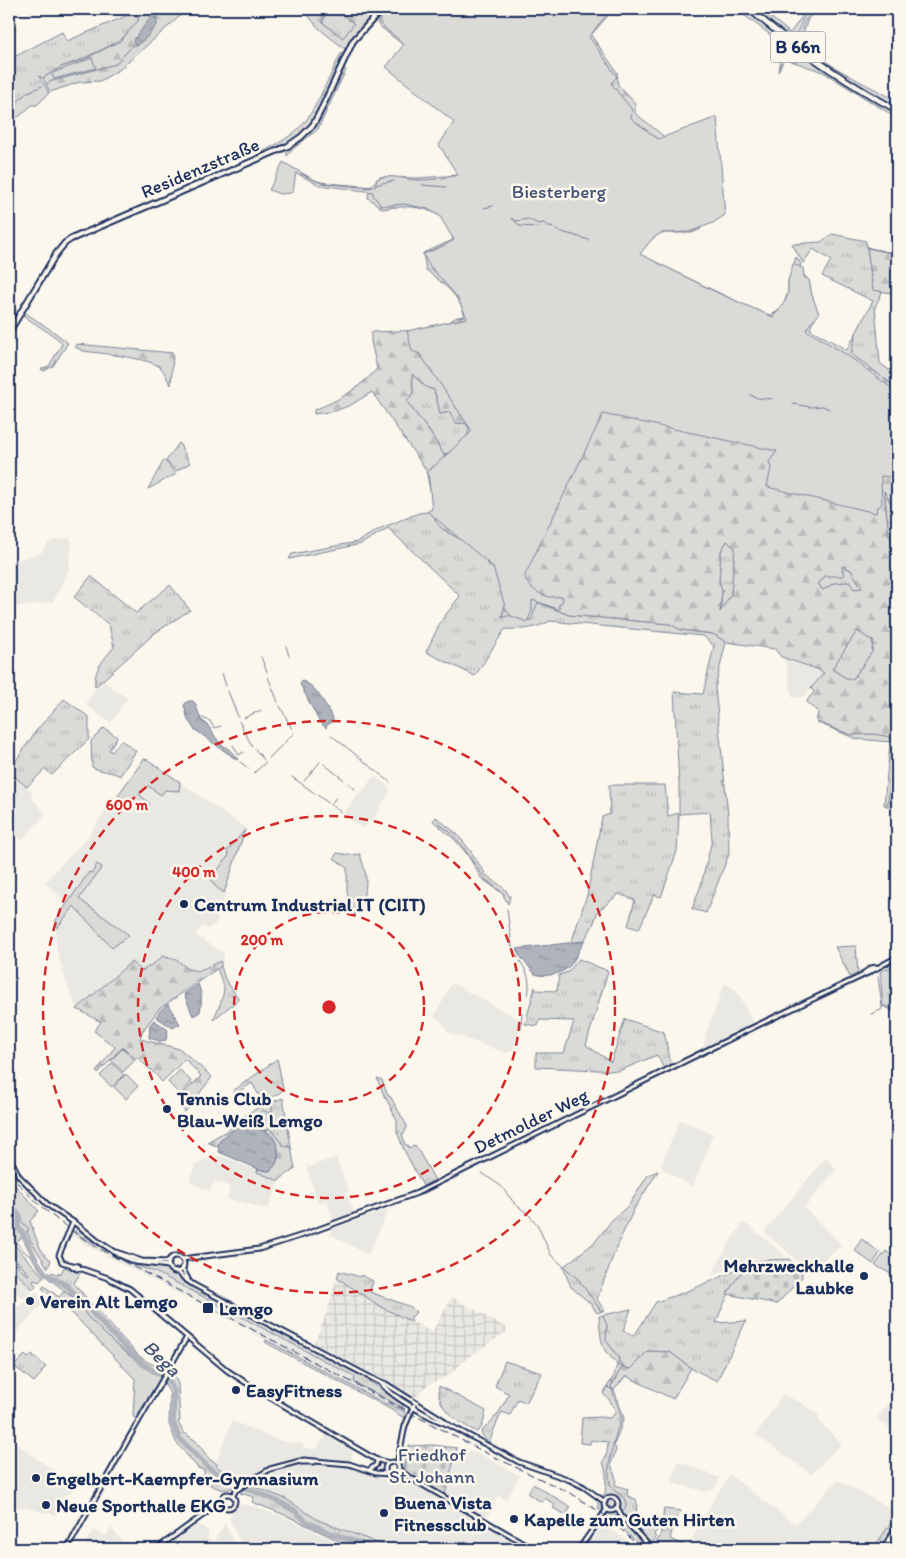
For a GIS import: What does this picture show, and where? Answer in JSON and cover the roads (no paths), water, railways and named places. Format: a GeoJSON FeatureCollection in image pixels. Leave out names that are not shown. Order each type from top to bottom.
{"type":"FeatureCollection","features":[{"type":"Feature","properties":{"kind":"main road","name":"Residenzstraße"},"geometry":{"type":"LineString","coordinates":[[9,332],[56,254],[65,243],[288,146],[301,137],[317,118],[353,41],[382,9]]}},
{"type":"Feature","properties":{"kind":"main road","name":"B 66n"},"geometry":{"type":"LineString","coordinates":[[749,9],[816,60],[897,110]]}},
{"type":"Feature","properties":{"kind":"main road"},"geometry":{"type":"LineString","coordinates":[[883,1549],[897,1528]]}},
{"type":"Feature","properties":{"kind":"street","name":"Detmolder Weg"},"geometry":{"type":"LineString","coordinates":[[182,1259],[253,1250],[276,1244],[417,1193],[864,974],[871,968],[897,957]]}},
{"type":"Feature","properties":{"kind":"street"},"geometry":{"type":"LineString","coordinates":[[9,1156],[15,1170],[23,1180],[53,1210],[73,1222],[99,1242],[126,1259],[135,1262],[169,1264]]}},
{"type":"Feature","properties":{"kind":"street"},"geometry":{"type":"LineString","coordinates":[[73,1222],[59,1255],[60,1260],[108,1278],[130,1289],[207,1354],[242,1380],[376,1460],[385,1468],[388,1474]]}},
{"type":"Feature","properties":{"kind":"street"},"geometry":{"type":"LineString","coordinates":[[169,1264],[174,1256],[182,1259],[190,1282]]}},
{"type":"Feature","properties":{"kind":"street","name":"Detmolder Weg"},"geometry":{"type":"LineString","coordinates":[[183,1266],[198,1257]]}},
{"type":"Feature","properties":{"kind":"street"},"geometry":{"type":"LineString","coordinates":[[169,1264],[172,1270],[190,1282],[386,1384],[414,1405],[518,1462],[570,1480],[596,1494],[613,1498],[618,1503],[617,1507],[622,1517]]}},
{"type":"Feature","properties":{"kind":"street"},"geometry":{"type":"LineString","coordinates":[[177,1272],[183,1266]]}},
{"type":"Feature","properties":{"kind":"street"},"geometry":{"type":"LineString","coordinates":[[67,1549],[106,1477],[187,1337]]}},
{"type":"Feature","properties":{"kind":"street"},"geometry":{"type":"LineString","coordinates":[[396,1474],[405,1426],[414,1405]]}},
{"type":"Feature","properties":{"kind":"street"},"geometry":{"type":"LineString","coordinates":[[374,1472],[385,1468],[399,1452]]}},
{"type":"Feature","properties":{"kind":"street"},"geometry":{"type":"LineString","coordinates":[[376,1460],[390,1462],[409,1477],[534,1549]]}},
{"type":"Feature","properties":{"kind":"street"},"geometry":{"type":"LineString","coordinates":[[369,1470],[376,1465],[376,1460]]}},
{"type":"Feature","properties":{"kind":"street"},"geometry":{"type":"LineString","coordinates":[[233,1495],[236,1490],[261,1473],[276,1466],[300,1461],[349,1464],[374,1472],[409,1477]]}},
{"type":"Feature","properties":{"kind":"street"},"geometry":{"type":"LineString","coordinates":[[596,1494],[605,1502],[604,1505],[607,1509]]}},
{"type":"Feature","properties":{"kind":"street"},"geometry":{"type":"LineString","coordinates":[[221,1504],[226,1508],[233,1507],[236,1502],[233,1495]]}},
{"type":"Feature","properties":{"kind":"street"},"geometry":{"type":"LineString","coordinates":[[221,1504],[223,1496],[233,1495]]}},
{"type":"Feature","properties":{"kind":"street"},"geometry":{"type":"LineString","coordinates":[[605,1502],[609,1498]]}},
{"type":"Feature","properties":{"kind":"street"},"geometry":{"type":"LineString","coordinates":[[156,1549],[221,1504]]}},
{"type":"Feature","properties":{"kind":"street"},"geometry":{"type":"LineString","coordinates":[[612,1510],[617,1507]]}},
{"type":"Feature","properties":{"kind":"street"},"geometry":{"type":"LineString","coordinates":[[607,1509],[622,1517],[652,1549]]}},
{"type":"Feature","properties":{"kind":"street"},"geometry":{"type":"LineString","coordinates":[[579,1549],[607,1509]]}},
{"type":"Feature","properties":{"kind":"water"},"geometry":{"type":"Polygon","coordinates":[[[152,16],[156,18],[157,25],[136,46],[133,41],[152,16]]]}},
{"type":"Feature","properties":{"kind":"water"},"geometry":{"type":"Polygon","coordinates":[[[302,681],[316,691],[333,718],[326,728],[319,721],[300,684],[302,681]]]}},
{"type":"Feature","properties":{"kind":"water"},"geometry":{"type":"Polygon","coordinates":[[[188,701],[195,703],[201,720],[207,724],[220,744],[230,749],[238,758],[237,760],[194,729],[188,720],[184,705],[188,701]]]}},
{"type":"Feature","properties":{"kind":"water"},"geometry":{"type":"Polygon","coordinates":[[[584,941],[569,967],[550,975],[535,974],[519,955],[517,949],[584,941]]]}},
{"type":"Feature","properties":{"kind":"water"},"geometry":{"type":"Polygon","coordinates":[[[198,984],[201,994],[201,1008],[200,1012],[193,1016],[184,994],[198,984]]]}},
{"type":"Feature","properties":{"kind":"water"},"geometry":{"type":"Polygon","coordinates":[[[168,1004],[180,1024],[173,1028],[156,1017],[168,1004]]]}},
{"type":"Feature","properties":{"kind":"water"},"geometry":{"type":"Polygon","coordinates":[[[154,1020],[168,1030],[166,1040],[160,1041],[149,1038],[150,1025],[154,1020]]]}},
{"type":"Feature","properties":{"kind":"water"},"geometry":{"type":"Polygon","coordinates":[[[249,1116],[254,1118],[262,1130],[272,1136],[278,1148],[277,1161],[269,1171],[258,1169],[219,1152],[218,1144],[221,1140],[249,1116]]]}},
{"type":"Feature","properties":{"kind":"waterway"},"geometry":{"type":"LineString","coordinates":[[155,19],[161,12]]}},
{"type":"Feature","properties":{"kind":"waterway"},"geometry":{"type":"LineString","coordinates":[[46,84],[116,64],[135,43]]}},
{"type":"Feature","properties":{"kind":"waterway"},"geometry":{"type":"LineString","coordinates":[[9,111],[26,93],[42,86]]}},
{"type":"Feature","properties":{"kind":"waterway"},"geometry":{"type":"LineString","coordinates":[[301,174],[322,183],[369,188],[394,181]]}},
{"type":"Feature","properties":{"kind":"waterway"},"geometry":{"type":"LineString","coordinates":[[422,185],[446,187]]}},
{"type":"Feature","properties":{"kind":"waterway"},"geometry":{"type":"LineString","coordinates":[[484,208],[493,206]]}},
{"type":"Feature","properties":{"kind":"waterway"},"geometry":{"type":"LineString","coordinates":[[511,218],[516,221],[528,219],[538,224],[544,223],[553,228]]}},
{"type":"Feature","properties":{"kind":"waterway"},"geometry":{"type":"LineString","coordinates":[[514,220],[520,226],[538,227]]}},
{"type":"Feature","properties":{"kind":"waterway"},"geometry":{"type":"LineString","coordinates":[[556,230],[589,240]]}},
{"type":"Feature","properties":{"kind":"waterway"},"geometry":{"type":"LineString","coordinates":[[866,247],[897,254]]}},
{"type":"Feature","properties":{"kind":"waterway"},"geometry":{"type":"LineString","coordinates":[[750,395],[757,398],[772,399]]}},
{"type":"Feature","properties":{"kind":"waterway"},"geometry":{"type":"LineString","coordinates":[[793,404],[811,407],[823,406],[829,409]]}},
{"type":"Feature","properties":{"kind":"waterway"},"geometry":{"type":"LineString","coordinates":[[286,646],[289,656]]}},
{"type":"Feature","properties":{"kind":"waterway"},"geometry":{"type":"LineString","coordinates":[[261,657],[267,672]]}},
{"type":"Feature","properties":{"kind":"waterway"},"geometry":{"type":"LineString","coordinates":[[222,673],[226,686]]}},
{"type":"Feature","properties":{"kind":"waterway"},"geometry":{"type":"LineString","coordinates":[[268,677],[278,702]]}},
{"type":"Feature","properties":{"kind":"waterway"},"geometry":{"type":"LineString","coordinates":[[228,691],[238,717]]}},
{"type":"Feature","properties":{"kind":"waterway"},"geometry":{"type":"LineString","coordinates":[[280,706],[292,729]]}},
{"type":"Feature","properties":{"kind":"waterway"},"geometry":{"type":"LineString","coordinates":[[244,718],[261,710]]}},
{"type":"Feature","properties":{"kind":"waterway"},"geometry":{"type":"LineString","coordinates":[[202,718],[210,721],[214,728],[221,726]]}},
{"type":"Feature","properties":{"kind":"waterway"},"geometry":{"type":"LineString","coordinates":[[239,721],[252,746]]}},
{"type":"Feature","properties":{"kind":"waterway"},"geometry":{"type":"LineString","coordinates":[[817,722],[851,735],[873,734],[891,737]]}},
{"type":"Feature","properties":{"kind":"waterway"},"geometry":{"type":"LineString","coordinates":[[888,804],[892,764],[895,754],[892,738],[895,727]]}},
{"type":"Feature","properties":{"kind":"waterway"},"geometry":{"type":"LineString","coordinates":[[269,758],[294,733]]}},
{"type":"Feature","properties":{"kind":"waterway"},"geometry":{"type":"LineString","coordinates":[[331,735],[390,782]]}},
{"type":"Feature","properties":{"kind":"waterway"},"geometry":{"type":"LineString","coordinates":[[233,745],[239,755],[244,752]]}},
{"type":"Feature","properties":{"kind":"waterway"},"geometry":{"type":"LineString","coordinates":[[255,749],[264,760]]}},
{"type":"Feature","properties":{"kind":"waterway"},"geometry":{"type":"LineString","coordinates":[[240,762],[251,770]]}},
{"type":"Feature","properties":{"kind":"waterway"},"geometry":{"type":"LineString","coordinates":[[254,773],[266,762]]}},
{"type":"Feature","properties":{"kind":"waterway"},"geometry":{"type":"LineString","coordinates":[[304,781],[320,762]]}},
{"type":"Feature","properties":{"kind":"waterway"},"geometry":{"type":"LineString","coordinates":[[324,764],[344,780]]}},
{"type":"Feature","properties":{"kind":"waterway"},"geometry":{"type":"LineString","coordinates":[[292,777],[341,812]]}},
{"type":"Feature","properties":{"kind":"waterway"},"geometry":{"type":"LineString","coordinates":[[348,783],[355,789]]}},
{"type":"Feature","properties":{"kind":"waterway"},"geometry":{"type":"LineString","coordinates":[[333,802],[335,798]]}},
{"type":"Feature","properties":{"kind":"waterway"},"geometry":{"type":"LineString","coordinates":[[438,823],[449,831],[461,844],[485,879],[504,894]]}},
{"type":"Feature","properties":{"kind":"waterway"},"geometry":{"type":"LineString","coordinates":[[507,909],[512,947]]}},
{"type":"Feature","properties":{"kind":"waterway"},"geometry":{"type":"LineString","coordinates":[[514,951],[518,958]]}},
{"type":"Feature","properties":{"kind":"waterway"},"geometry":{"type":"LineString","coordinates":[[520,961],[528,977],[528,995]]}},
{"type":"Feature","properties":{"kind":"waterway"},"geometry":{"type":"LineString","coordinates":[[878,976],[882,1007]]}},
{"type":"Feature","properties":{"kind":"waterway"},"geometry":{"type":"LineString","coordinates":[[871,1014],[881,1010],[883,1006],[897,1009]]}},
{"type":"Feature","properties":{"kind":"waterway"},"geometry":{"type":"LineString","coordinates":[[521,1029],[522,1013]]}},
{"type":"Feature","properties":{"kind":"waterway"},"geometry":{"type":"LineString","coordinates":[[482,1173],[501,1186],[515,1204],[537,1224],[551,1255],[578,1279],[602,1312]]}},
{"type":"Feature","properties":{"kind":"waterway","name":"Bega"},"geometry":{"type":"LineString","coordinates":[[9,1202],[20,1217],[17,1227]]}},
{"type":"Feature","properties":{"kind":"waterway","name":"Bega"},"geometry":{"type":"LineString","coordinates":[[9,1218],[22,1232],[45,1273],[67,1286],[143,1364],[168,1380],[174,1391],[173,1423],[179,1438],[209,1468],[228,1480],[279,1502],[295,1511],[307,1522],[330,1533],[378,1549]]}},
{"type":"Feature","properties":{"kind":"waterway","name":"Bega"},"geometry":{"type":"LineString","coordinates":[[9,1235],[26,1253],[36,1260]]}},
{"type":"Feature","properties":{"kind":"waterway"},"geometry":{"type":"LineString","coordinates":[[9,1253],[26,1271]]}},
{"type":"Feature","properties":{"kind":"waterway"},"geometry":{"type":"LineString","coordinates":[[603,1315],[607,1326],[606,1340],[619,1358],[618,1362],[622,1363],[624,1367],[611,1386],[621,1416],[609,1463],[611,1487],[626,1502],[626,1507],[622,1511]]}},
{"type":"Feature","properties":{"kind":"waterway"},"geometry":{"type":"LineString","coordinates":[[595,1533],[605,1523]]}},
{"type":"Feature","properties":{"kind":"waterway"},"geometry":{"type":"LineString","coordinates":[[584,1549],[591,1539]]}},
{"type":"Feature","properties":{"kind":"railway"},"geometry":{"type":"LineString","coordinates":[[9,1173],[29,1195],[51,1214],[98,1248],[488,1454],[572,1494],[609,1518],[641,1549]]}},
{"type":"Feature","properties":{"kind":"place","name":"Centrum Industrial IT (CIIT)"},"geometry":{"type":"Point","coordinates":[184,904]}},
{"type":"Feature","properties":{"kind":"place","name":"Tennis Club Blau-Weiß Lemgo"},"geometry":{"type":"Point","coordinates":[167,1109]}},
{"type":"Feature","properties":{"kind":"place","name":"Mehrzweckhalle Laubke"},"geometry":{"type":"Point","coordinates":[864,1276]}},
{"type":"Feature","properties":{"kind":"place","name":"Verein Alt Lemgo"},"geometry":{"type":"Point","coordinates":[30,1301]}},
{"type":"Feature","properties":{"kind":"place","name":"Lemgo"},"geometry":{"type":"Point","coordinates":[208,1308]}},
{"type":"Feature","properties":{"kind":"place","name":"EasyFitness"},"geometry":{"type":"Point","coordinates":[236,1390]}},
{"type":"Feature","properties":{"kind":"place","name":"Engelbert-Kaempfer-Gymnasium"},"geometry":{"type":"Point","coordinates":[36,1478]}},
{"type":"Feature","properties":{"kind":"place","name":"Neue Sporthalle EKG"},"geometry":{"type":"Point","coordinates":[46,1505]}},
{"type":"Feature","properties":{"kind":"place","name":"Buena Vista Fitnessclub"},"geometry":{"type":"Point","coordinates":[384,1513]}},
{"type":"Feature","properties":{"kind":"place","name":"Kapelle zum Guten Hirten"},"geometry":{"type":"Point","coordinates":[514,1519]}},
{"type":"Feature","properties":{"kind":"park label","name":"Biesterberg"},"geometry":{"type":"Point","coordinates":[559,191]}},
{"type":"Feature","properties":{"kind":"park label","name":"Friedhof St. Johann"},"geometry":{"type":"Point","coordinates":[432,1465]}}]}
